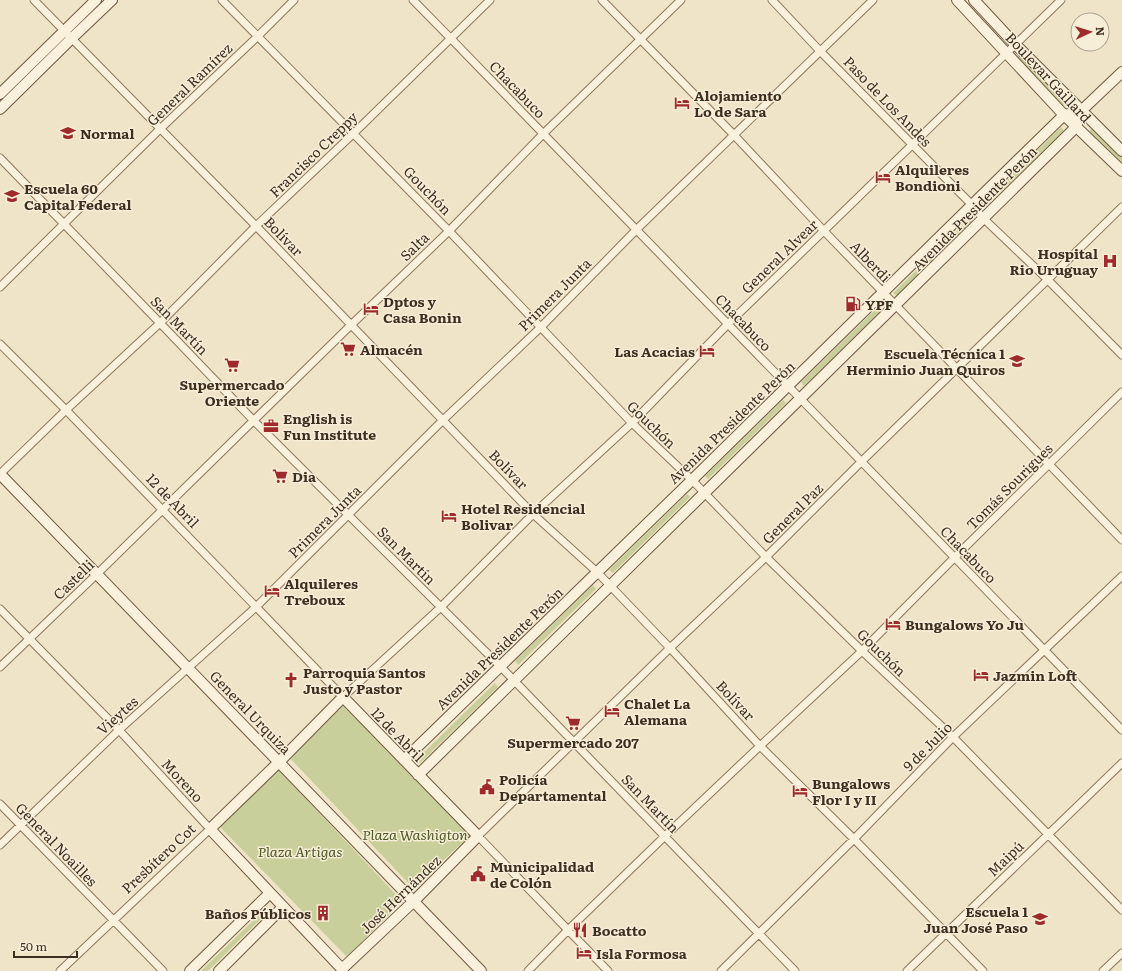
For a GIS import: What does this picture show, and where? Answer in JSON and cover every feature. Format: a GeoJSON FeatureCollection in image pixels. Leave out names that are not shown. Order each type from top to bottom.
{"type":"FeatureCollection","features":[{"type":"Feature","properties":{"kind":"main road"},"geometry":{"type":"LineString","coordinates":[[0,109],[68,35],[96,0]]}},
{"type":"Feature","properties":{"kind":"main road"},"geometry":{"type":"LineString","coordinates":[[0,94],[68,35],[112,0]]}},
{"type":"Feature","properties":{"kind":"main road","name":"Boulevar Gaillard"},"geometry":{"type":"LineString","coordinates":[[957,0],[1064,115],[1122,171]]}},
{"type":"Feature","properties":{"kind":"main road","name":"Boulevar Gaillard"},"geometry":{"type":"LineString","coordinates":[[974,0],[1015,44],[1122,151]]}},
{"type":"Feature","properties":{"kind":"main road","name":"Avenida Presidente Perón"},"geometry":{"type":"LineString","coordinates":[[418,775],[1076,127],[1081,111],[1122,72]]}},
{"type":"Feature","properties":{"kind":"main road"},"geometry":{"type":"LineString","coordinates":[[1064,115],[1081,111]]}},
{"type":"Feature","properties":{"kind":"main road","name":"Avenida Presidente Perón"},"geometry":{"type":"LineString","coordinates":[[404,760],[1064,115]]}},
{"type":"Feature","properties":{"kind":"main road","name":"General Urquiza"},"geometry":{"type":"LineString","coordinates":[[0,474],[481,971]]}},
{"type":"Feature","properties":{"kind":"main road","name":"12 de Abril"},"geometry":{"type":"LineString","coordinates":[[343,697],[478,836]]}},
{"type":"Feature","properties":{"kind":"main road","name":"Presbítero Cot"},"geometry":{"type":"LineString","coordinates":[[210,829],[343,697]]}},
{"type":"Feature","properties":{"kind":"main road","name":"Moreno"},"geometry":{"type":"LineString","coordinates":[[210,829],[342,970]]}},
{"type":"Feature","properties":{"kind":"main road","name":"José Hernández"},"geometry":{"type":"LineString","coordinates":[[342,970],[414,901],[478,836]]}},
{"type":"Feature","properties":{"kind":"main road"},"geometry":{"type":"LineString","coordinates":[[190,971],[270,893]]}},
{"type":"Feature","properties":{"kind":"main road"},"geometry":{"type":"LineString","coordinates":[[219,971],[283,907]]}},
{"type":"Feature","properties":{"kind":"street","name":"Bolívar"},"geometry":{"type":"LineString","coordinates":[[34,0],[256,226],[534,514],[597,572],[670,648],[760,746],[854,839],[983,971]]}},
{"type":"Feature","properties":{"kind":"street","name":"Gouchón"},"geometry":{"type":"LineString","coordinates":[[222,0],[449,231],[632,423],[706,493],[766,557],[862,651],[953,737],[1122,910]]}},
{"type":"Feature","properties":{"kind":"street","name":"General Ramírez"},"geometry":{"type":"LineString","coordinates":[[0,287],[160,129],[294,0]]}},
{"type":"Feature","properties":{"kind":"street","name":"Chacabuco"},"geometry":{"type":"LineString","coordinates":[[413,0],[1122,730]]}},
{"type":"Feature","properties":{"kind":"street","name":"Francisco Creppy"},"geometry":{"type":"LineString","coordinates":[[0,474],[66,410],[160,323],[256,226],[490,0]]}},
{"type":"Feature","properties":{"kind":"street","name":"Alberdi"},"geometry":{"type":"LineString","coordinates":[[602,0],[734,135],[824,231],[1122,540]]}},
{"type":"Feature","properties":{"kind":"street","name":"Salta"},"geometry":{"type":"LineString","coordinates":[[162,509],[449,231],[543,134],[681,0]]}},
{"type":"Feature","properties":{"kind":"street","name":"Paso de Los Andes"},"geometry":{"type":"LineString","coordinates":[[772,0],[820,51],[972,204],[983,218],[1122,355]]}},
{"type":"Feature","properties":{"kind":"street","name":"Primera Junta"},"geometry":{"type":"LineString","coordinates":[[256,607],[442,420],[541,327],[637,229],[873,0]]}},
{"type":"Feature","properties":{"kind":"street","name":"General Alvear"},"geometry":{"type":"LineString","coordinates":[[343,697],[441,607],[534,514],[632,423],[728,324],[1061,0]]}},
{"type":"Feature","properties":{"kind":"street","name":"San Martín"},"geometry":{"type":"LineString","coordinates":[[0,158],[254,421],[500,666],[795,971]]}},
{"type":"Feature","properties":{"kind":"street","name":"General Paz"},"geometry":{"type":"LineString","coordinates":[[478,836],[670,648],[766,557],[1122,207]]}},
{"type":"Feature","properties":{"kind":"street","name":"12 de Abril"},"geometry":{"type":"LineString","coordinates":[[0,344],[66,410],[343,697]]}},
{"type":"Feature","properties":{"kind":"street","name":"Tomás Sourigues"},"geometry":{"type":"LineString","coordinates":[[528,971],[665,836],[862,651],[1122,392]]}},
{"type":"Feature","properties":{"kind":"street","name":"Castelli"},"geometry":{"type":"LineString","coordinates":[[0,667],[162,509]]}},
{"type":"Feature","properties":{"kind":"street","name":"9 de Julio"},"geometry":{"type":"LineString","coordinates":[[721,971],[854,839],[953,737],[1122,576]]}},
{"type":"Feature","properties":{"kind":"street","name":"Vieytes"},"geometry":{"type":"LineString","coordinates":[[0,845],[119,730],[256,607]]}},
{"type":"Feature","properties":{"kind":"street","name":"Moreno"},"geometry":{"type":"LineString","coordinates":[[0,609],[119,730],[210,829]]}},
{"type":"Feature","properties":{"kind":"street","name":"Maipú"},"geometry":{"type":"LineString","coordinates":[[907,971],[1122,763]]}},
{"type":"Feature","properties":{"kind":"street","name":"General Noailles"},"geometry":{"type":"LineString","coordinates":[[0,804],[163,971]]}},
{"type":"Feature","properties":{"kind":"street","name":"Presbítero Cot"},"geometry":{"type":"LineString","coordinates":[[60,971],[210,829]]}},
{"type":"Feature","properties":{"kind":"street","name":"12 de Abril"},"geometry":{"type":"LineString","coordinates":[[478,836],[608,971]]}},
{"type":"Feature","properties":{"kind":"street"},"geometry":{"type":"LineString","coordinates":[[1103,971],[1122,953]]}},
{"type":"Feature","properties":{"kind":"green space"},"geometry":{"type":"Polygon","coordinates":[[[1019,55],[1066,103],[1061,108],[1014,59],[1019,55]]]}},
{"type":"Feature","properties":{"kind":"green space"},"geometry":{"type":"Polygon","coordinates":[[[1061,127],[1064,131],[986,207],[983,204],[1061,127]]]}},
{"type":"Feature","properties":{"kind":"green space"},"geometry":{"type":"Polygon","coordinates":[[[1092,128],[1122,157],[1122,167],[1087,133],[1092,128]]]}},
{"type":"Feature","properties":{"kind":"green space"},"geometry":{"type":"Polygon","coordinates":[[[971,217],[975,220],[897,296],[893,293],[971,217]]]}},
{"type":"Feature","properties":{"kind":"green space"},"geometry":{"type":"Polygon","coordinates":[[[879,306],[882,310],[804,386],[801,382],[879,306]]]}},
{"type":"Feature","properties":{"kind":"green space"},"geometry":{"type":"Polygon","coordinates":[[[783,400],[786,403],[708,479],[705,476],[783,400]]]}},
{"type":"Feature","properties":{"kind":"green space"},"geometry":{"type":"Polygon","coordinates":[[[687,494],[690,497],[613,573],[609,570],[687,494]]]}},
{"type":"Feature","properties":{"kind":"green space"},"geometry":{"type":"Polygon","coordinates":[[[593,585],[596,589],[518,665],[515,661],[593,585]]]}},
{"type":"Feature","properties":{"kind":"green space"},"geometry":{"type":"Polygon","coordinates":[[[495,683],[498,687],[420,763],[417,759],[495,683]]]}},
{"type":"Feature","properties":{"kind":"green space","name":"Plaza Washigton"},"geometry":{"type":"Polygon","coordinates":[[[342,705],[471,835],[413,888],[288,756],[342,705]]]}},
{"type":"Feature","properties":{"kind":"green space","name":"Plaza Artigas"},"geometry":{"type":"Polygon","coordinates":[[[278,769],[402,901],[347,957],[219,826],[278,769]]]}},
{"type":"Feature","properties":{"kind":"green space"},"geometry":{"type":"Polygon","coordinates":[[[267,907],[270,910],[208,971],[201,971],[267,907]]]}},
{"type":"Feature","properties":{"kind":"place","name":"Alojamiento Lo de Sara"},"geometry":{"type":"Point","coordinates":[682,103]}},
{"type":"Feature","properties":{"kind":"place","name":"Normal"},"geometry":{"type":"Point","coordinates":[68,133]}},
{"type":"Feature","properties":{"kind":"place","name":"Alquileres Bondioni"},"geometry":{"type":"Point","coordinates":[883,177]}},
{"type":"Feature","properties":{"kind":"place","name":"Escuela 60 Capital Federal"},"geometry":{"type":"Point","coordinates":[12,196]}},
{"type":"Feature","properties":{"kind":"place","name":"Hospital Rio Uruguay"},"geometry":{"type":"Point","coordinates":[1110,261]}},
{"type":"Feature","properties":{"kind":"place","name":"YPF"},"geometry":{"type":"Point","coordinates":[853,304]}},
{"type":"Feature","properties":{"kind":"place","name":"Dptos y Casa Bonin"},"geometry":{"type":"Point","coordinates":[371,309]}},
{"type":"Feature","properties":{"kind":"place","name":"Almacén"},"geometry":{"type":"Point","coordinates":[348,349]}},
{"type":"Feature","properties":{"kind":"place","name":"Las Acacias"},"geometry":{"type":"Point","coordinates":[707,351]}},
{"type":"Feature","properties":{"kind":"place","name":"Escuela Técnica 1 Herminio Juan Quiros"},"geometry":{"type":"Point","coordinates":[1017,361]}},
{"type":"Feature","properties":{"kind":"place","name":"Supermercado Oriente"},"geometry":{"type":"Point","coordinates":[232,365]}},
{"type":"Feature","properties":{"kind":"place","name":"English is Fun Institute"},"geometry":{"type":"Point","coordinates":[271,426]}},
{"type":"Feature","properties":{"kind":"place","name":"Dia"},"geometry":{"type":"Point","coordinates":[280,476]}},
{"type":"Feature","properties":{"kind":"place","name":"Hotel Residencial Bolivar"},"geometry":{"type":"Point","coordinates":[449,516]}},
{"type":"Feature","properties":{"kind":"place","name":"Alquileres Treboux"},"geometry":{"type":"Point","coordinates":[272,591]}},
{"type":"Feature","properties":{"kind":"place","name":"Bungalows Yo Ju"},"geometry":{"type":"Point","coordinates":[893,624]}},
{"type":"Feature","properties":{"kind":"place","name":"Jazmin Loft"},"geometry":{"type":"Point","coordinates":[981,675]}},
{"type":"Feature","properties":{"kind":"place","name":"Parroquia Santos Justo y Pastor"},"geometry":{"type":"Point","coordinates":[291,680]}},
{"type":"Feature","properties":{"kind":"place","name":"Chalet La Alemana"},"geometry":{"type":"Point","coordinates":[612,711]}},
{"type":"Feature","properties":{"kind":"place","name":"Supermercado 207"},"geometry":{"type":"Point","coordinates":[573,723]}},
{"type":"Feature","properties":{"kind":"place","name":"Policía Departamental"},"geometry":{"type":"Point","coordinates":[487,787]}},
{"type":"Feature","properties":{"kind":"place","name":"Bungalows Flor I y II"},"geometry":{"type":"Point","coordinates":[800,791]}},
{"type":"Feature","properties":{"kind":"place","name":"Municipalidad de Colón"},"geometry":{"type":"Point","coordinates":[478,874]}},
{"type":"Feature","properties":{"kind":"place","name":"Baños Públicos"},"geometry":{"type":"Point","coordinates":[323,913]}},
{"type":"Feature","properties":{"kind":"place","name":"Escuela 1 Juan José Paso"},"geometry":{"type":"Point","coordinates":[1040,919]}},
{"type":"Feature","properties":{"kind":"place","name":"Bocatto"},"geometry":{"type":"Point","coordinates":[580,930]}},
{"type":"Feature","properties":{"kind":"place","name":"Isla Formosa"},"geometry":{"type":"Point","coordinates":[584,953]}}]}
